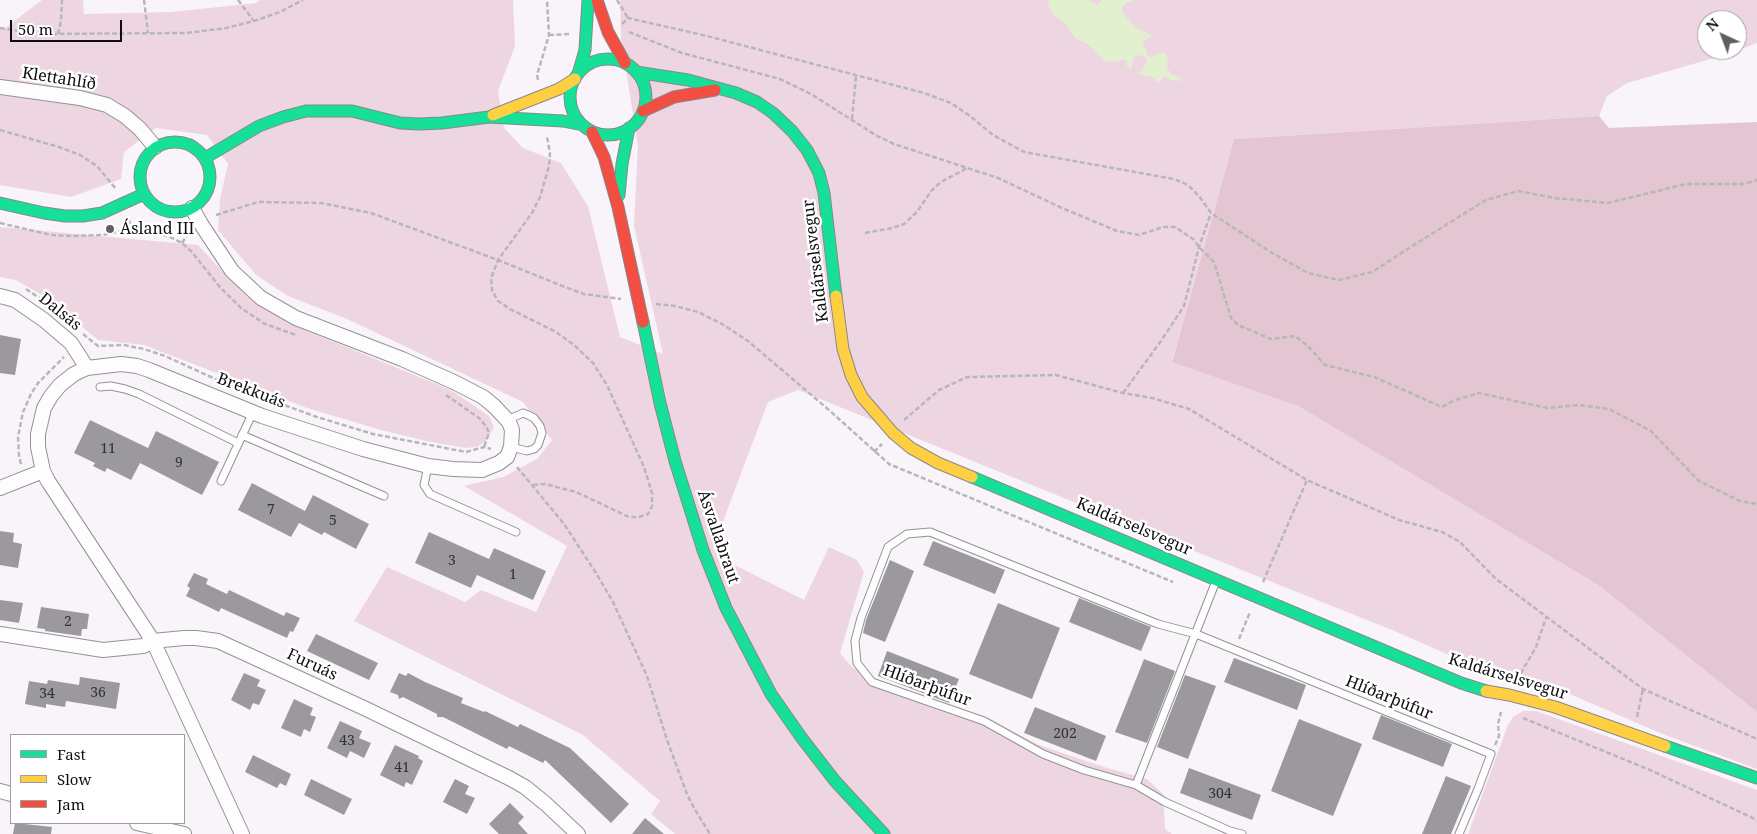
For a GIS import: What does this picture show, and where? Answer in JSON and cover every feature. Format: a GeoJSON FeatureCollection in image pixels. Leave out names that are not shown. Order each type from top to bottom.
{"type":"FeatureCollection","features":[{"type":"Feature","properties":{"kind":"main road"},"geometry":{"type":"LineString","coordinates":[[587,128],[575,117],[570,95],[585,50],[588,0]]}},
{"type":"Feature","properties":{"kind":"main road"},"geometry":{"type":"LineString","coordinates":[[205,158],[259,126],[306,111],[352,112],[419,124],[489,117],[563,121],[603,135],[614,135],[634,125],[643,112],[646,97],[644,86],[636,72],[625,63],[608,32],[597,0]]}},
{"type":"Feature","properties":{"kind":"main road"},"geometry":{"type":"LineString","coordinates":[[489,117],[559,89],[576,77],[585,66],[595,62],[605,59],[625,63]]}},
{"type":"Feature","properties":{"kind":"main road","name":"Kaldárselsvegur"},"geometry":{"type":"LineString","coordinates":[[636,72],[688,80],[736,93],[750,99],[773,113],[792,131],[807,150],[819,173],[824,192],[843,349],[851,375],[862,397],[893,434],[910,448],[938,463],[1462,683],[1488,692],[1509,695],[1555,708],[1757,778]]}},
{"type":"Feature","properties":{"kind":"main road","name":"Kaldárselsvegur"},"geometry":{"type":"LineString","coordinates":[[643,112],[674,97],[719,89]]}},
{"type":"Feature","properties":{"kind":"main road","name":"Ásvallabraut"},"geometry":{"type":"LineString","coordinates":[[587,128],[604,158],[618,206],[660,403],[675,461],[703,550],[726,608],[771,694],[801,737],[835,781],[884,834]]}},
{"type":"Feature","properties":{"kind":"main road","name":"Ásvallabraut"},"geometry":{"type":"LineString","coordinates":[[618,206],[622,164],[629,128]]}},
{"type":"Feature","properties":{"kind":"main road"},"geometry":{"type":"LineString","coordinates":[[182,142],[191,145],[205,158],[209,166],[209,185],[206,194],[200,202],[184,211],[165,211],[156,208],[149,202],[140,186],[140,168],[143,160],[155,147],[163,143],[182,142]]}},
{"type":"Feature","properties":{"kind":"main road"},"geometry":{"type":"LineString","coordinates":[[0,203],[44,213],[83,216],[109,210],[144,194]]}},
{"type":"Feature","properties":{"kind":"street","name":"Klettahlíð"},"geometry":{"type":"LineString","coordinates":[[0,87],[80,98],[107,105],[125,116],[140,129],[155,147]]}},
{"type":"Feature","properties":{"kind":"street"},"geometry":{"type":"LineString","coordinates":[[192,208],[232,271],[261,298],[296,318],[402,359],[454,382],[483,398],[502,413],[507,420],[512,430],[511,447]]}},
{"type":"Feature","properties":{"kind":"street","name":"Dalsás"},"geometry":{"type":"LineString","coordinates":[[0,296],[15,300],[44,320],[71,343],[87,368]]}},
{"type":"Feature","properties":{"kind":"street","name":"Brekkuás"},"geometry":{"type":"LineString","coordinates":[[242,834],[154,641],[43,471],[38,447],[38,434],[44,408],[51,396],[60,385],[74,374],[87,368],[120,364],[149,370],[252,412],[363,449],[428,466],[482,470],[499,463],[507,457],[511,447]]}},
{"type":"Feature","properties":{"kind":"street"},"geometry":{"type":"LineString","coordinates":[[0,488],[43,471]]}},
{"type":"Feature","properties":{"kind":"street","name":"Furuás"},"geometry":{"type":"LineString","coordinates":[[0,634],[103,650],[143,646],[154,641],[196,638],[218,641],[364,708],[509,778],[525,787],[546,804],[578,834]]}},
{"type":"Feature","properties":{"kind":"street"},"geometry":{"type":"LineString","coordinates":[[141,824],[184,834]]}},
{"type":"Feature","properties":{"kind":"lane"},"geometry":{"type":"LineString","coordinates":[[100,388],[111,386],[139,394],[238,443]]}},
{"type":"Feature","properties":{"kind":"lane"},"geometry":{"type":"LineString","coordinates":[[222,481],[252,412]]}},
{"type":"Feature","properties":{"kind":"lane"},"geometry":{"type":"LineString","coordinates":[[507,420],[528,414],[540,426],[542,433],[538,445],[534,449],[528,451],[511,447]]}},
{"type":"Feature","properties":{"kind":"lane"},"geometry":{"type":"LineString","coordinates":[[242,435],[384,496]]}},
{"type":"Feature","properties":{"kind":"lane"},"geometry":{"type":"LineString","coordinates":[[428,466],[424,485],[430,494],[516,532]]}},
{"type":"Feature","properties":{"kind":"lane","name":"Hlíðarþúfur"},"geometry":{"type":"LineString","coordinates":[[1242,834],[1230,831],[1165,802],[1136,785],[1084,770],[1043,754],[984,721],[872,682],[856,663],[855,641],[861,618],[888,547],[907,534],[930,532],[1158,624],[1196,634],[1492,754],[1459,834]]}},
{"type":"Feature","properties":{"kind":"lane"},"geometry":{"type":"LineString","coordinates":[[1136,785],[1216,579]]}},
{"type":"Feature","properties":{"kind":"path"},"geometry":{"type":"LineString","coordinates":[[58,34],[62,0]]}},
{"type":"Feature","properties":{"kind":"path"},"geometry":{"type":"LineString","coordinates":[[144,0],[148,33]]}},
{"type":"Feature","properties":{"kind":"path"},"geometry":{"type":"LineString","coordinates":[[238,0],[254,21]]}},
{"type":"Feature","properties":{"kind":"path"},"geometry":{"type":"LineString","coordinates":[[0,28],[39,34],[187,33],[207,31],[254,21],[280,12],[303,0]]}},
{"type":"Feature","properties":{"kind":"path"},"geometry":{"type":"LineString","coordinates":[[538,82],[537,75],[549,35],[547,0]]}},
{"type":"Feature","properties":{"kind":"path"},"geometry":{"type":"LineString","coordinates":[[617,0],[628,18],[707,36],[924,93],[950,103],[970,116],[992,135],[1024,152],[1174,179],[1188,185],[1199,196],[1211,213],[1272,253],[1308,272],[1338,280],[1372,272],[1486,200],[1518,191],[1555,198],[1608,204],[1686,184],[1743,184],[1757,180]]}},
{"type":"Feature","properties":{"kind":"path"},"geometry":{"type":"LineString","coordinates":[[618,28],[628,18]]}},
{"type":"Feature","properties":{"kind":"path"},"geometry":{"type":"LineString","coordinates":[[627,31],[682,53],[780,79],[811,94],[877,136],[894,144],[998,178],[1117,231],[1139,235],[1163,227],[1175,227],[1193,239],[1214,262],[1231,318],[1238,325],[1271,339],[1295,336],[1308,346],[1325,365],[1374,377],[1442,407],[1455,400],[1479,393],[1548,408],[1579,405],[1609,409],[1651,431],[1699,481],[1740,502],[1757,504]]}},
{"type":"Feature","properties":{"kind":"path"},"geometry":{"type":"LineString","coordinates":[[852,119],[856,76]]}},
{"type":"Feature","properties":{"kind":"path"},"geometry":{"type":"LineString","coordinates":[[0,130],[80,155],[97,166],[116,189]]}},
{"type":"Feature","properties":{"kind":"path"},"geometry":{"type":"LineString","coordinates":[[533,485],[545,484],[576,492],[629,517],[639,517],[648,514],[652,506],[652,493],[644,467],[624,420],[593,363],[574,345],[556,332],[510,309],[498,300],[492,290],[491,278],[498,260],[532,213],[540,198],[549,166],[550,153],[546,133]]}},
{"type":"Feature","properties":{"kind":"path"},"geometry":{"type":"LineString","coordinates":[[865,233],[904,224],[917,212],[930,190],[951,176],[968,168]]}},
{"type":"Feature","properties":{"kind":"path"},"geometry":{"type":"LineString","coordinates":[[216,215],[258,202],[321,204],[372,213],[584,294],[621,299]]}},
{"type":"Feature","properties":{"kind":"path"},"geometry":{"type":"LineString","coordinates":[[1123,393],[1184,306],[1199,247],[1211,213]]}},
{"type":"Feature","properties":{"kind":"path"},"geometry":{"type":"LineString","coordinates":[[129,217],[130,229]]}},
{"type":"Feature","properties":{"kind":"path"},"geometry":{"type":"LineString","coordinates":[[182,242],[189,232]]}},
{"type":"Feature","properties":{"kind":"path"},"geometry":{"type":"LineString","coordinates":[[21,286],[53,307]]}},
{"type":"Feature","properties":{"kind":"path"},"geometry":{"type":"LineString","coordinates":[[79,330],[98,346],[124,345],[144,349],[317,417],[373,434],[466,452],[484,447],[491,448]]}},
{"type":"Feature","properties":{"kind":"path"},"geometry":{"type":"LineString","coordinates":[[874,452],[910,414],[939,390],[966,377],[1056,375],[1189,409],[1307,480],[1399,520],[1442,532],[1460,542],[1496,579],[1643,689],[1757,739]]}},
{"type":"Feature","properties":{"kind":"path"},"geometry":{"type":"LineString","coordinates":[[516,466],[533,485],[577,544],[613,602],[647,676],[667,740],[687,794],[710,834]]}},
{"type":"Feature","properties":{"kind":"path"},"geometry":{"type":"LineString","coordinates":[[1234,650],[1307,480]]}},
{"type":"Feature","properties":{"kind":"path"},"geometry":{"type":"LineString","coordinates":[[1633,734],[1643,689]]}},
{"type":"Feature","properties":{"kind":"shaded area"},"geometry":{"type":"Polygon","coordinates":[[[42,0],[83,0],[84,14],[171,12],[256,3],[260,0],[513,0],[515,46],[498,91],[504,128],[523,148],[561,163],[588,206],[620,337],[663,354],[634,226],[638,146],[621,39],[620,0],[1757,0],[1757,43],[1747,47],[1747,10],[1697,10],[1697,60],[1707,60],[1627,83],[1607,96],[1599,116],[1234,139],[1172,361],[1298,406],[1598,585],[1757,712],[1757,769],[1660,733],[1565,692],[1469,664],[1397,632],[798,390],[768,402],[713,548],[719,557],[804,600],[829,547],[857,560],[864,572],[840,653],[852,667],[883,684],[929,702],[988,718],[1039,745],[1147,779],[1163,794],[1165,829],[1172,834],[675,834],[651,814],[660,801],[583,735],[354,621],[387,567],[465,602],[481,590],[536,612],[567,546],[464,486],[503,477],[537,459],[552,440],[523,402],[347,319],[288,296],[256,275],[218,230],[220,199],[228,164],[207,135],[156,128],[124,152],[121,179],[71,197],[0,185],[0,27],[4,29],[42,0]]]}},
{"type":"Feature","properties":{"kind":"shaded area"},"geometry":{"type":"Polygon","coordinates":[[[1048,0],[1088,0],[1096,5],[1102,0],[1133,0],[1126,3],[1122,9],[1123,13],[1136,28],[1152,36],[1142,42],[1146,53],[1149,57],[1152,57],[1161,52],[1165,53],[1168,58],[1167,67],[1171,74],[1181,78],[1180,81],[1170,80],[1165,76],[1158,82],[1150,76],[1140,75],[1139,73],[1147,60],[1143,56],[1138,55],[1134,57],[1131,69],[1126,65],[1127,61],[1125,59],[1114,62],[1105,61],[1087,44],[1075,38],[1066,24],[1054,15],[1049,7],[1048,0]]]}},
{"type":"Feature","properties":{"kind":"shaded area"},"geometry":{"type":"Polygon","coordinates":[[[1599,116],[1609,128],[1757,122],[1757,712],[1598,585],[1298,406],[1172,362],[1234,139],[1599,116]]]}},
{"type":"Feature","properties":{"kind":"shaded area"},"geometry":{"type":"Polygon","coordinates":[[[0,227],[198,245],[225,274],[256,301],[293,325],[451,390],[489,416],[494,427],[487,440],[477,447],[465,448],[426,441],[307,408],[144,345],[98,340],[49,299],[16,280],[0,277],[0,227]]]}},
{"type":"Feature","properties":{"kind":"shaded area"},"geometry":{"type":"Polygon","coordinates":[[[1523,711],[1536,711],[1757,790],[1757,834],[1468,834],[1508,725],[1513,717],[1523,711]]]}},
{"type":"Feature","properties":{"kind":"building"},"geometry":{"type":"Polygon","coordinates":[[[0,335],[21,339],[15,375],[0,373],[0,335]]]}},
{"type":"Feature","properties":{"kind":"building"},"geometry":{"type":"Polygon","coordinates":[[[90,420],[148,448],[156,431],[219,462],[202,495],[140,463],[131,480],[107,468],[105,472],[93,466],[95,463],[74,453],[90,420]]]}},
{"type":"Feature","properties":{"kind":"building"},"geometry":{"type":"Polygon","coordinates":[[[252,483],[305,511],[313,495],[369,524],[356,549],[324,532],[322,535],[299,523],[291,537],[238,510],[252,483]]]}},
{"type":"Feature","properties":{"kind":"building"},"geometry":{"type":"Polygon","coordinates":[[[0,531],[14,533],[13,542],[22,544],[18,568],[0,565],[0,531]]]}},
{"type":"Feature","properties":{"kind":"building"},"geometry":{"type":"Polygon","coordinates":[[[429,532],[489,559],[494,548],[546,571],[533,600],[477,575],[471,588],[415,563],[429,532]]]}},
{"type":"Feature","properties":{"kind":"building"},"geometry":{"type":"Polygon","coordinates":[[[933,541],[1005,570],[995,594],[923,565],[933,541]]]}},
{"type":"Feature","properties":{"kind":"building"},"geometry":{"type":"Polygon","coordinates":[[[890,560],[914,571],[885,642],[863,633],[866,620],[890,560]]]}},
{"type":"Feature","properties":{"kind":"building"},"geometry":{"type":"Polygon","coordinates":[[[194,573],[208,579],[206,584],[227,594],[229,590],[284,616],[286,612],[300,618],[293,632],[290,631],[287,638],[221,608],[219,612],[186,596],[190,588],[187,586],[194,573]]]}},
{"type":"Feature","properties":{"kind":"building"},"geometry":{"type":"Polygon","coordinates":[[[1079,598],[1151,627],[1141,651],[1069,622],[1079,598]]]}},
{"type":"Feature","properties":{"kind":"building"},"geometry":{"type":"Polygon","coordinates":[[[0,600],[23,603],[19,623],[0,620],[0,600]]]}},
{"type":"Feature","properties":{"kind":"building"},"geometry":{"type":"Polygon","coordinates":[[[998,603],[1060,628],[1032,699],[969,674],[998,603]]]}},
{"type":"Feature","properties":{"kind":"building"},"geometry":{"type":"Polygon","coordinates":[[[41,607],[89,614],[87,629],[82,629],[81,636],[45,631],[45,629],[37,628],[41,607]]]}},
{"type":"Feature","properties":{"kind":"building"},"geometry":{"type":"Polygon","coordinates":[[[316,634],[378,663],[369,680],[307,651],[316,634]]]}},
{"type":"Feature","properties":{"kind":"building"},"geometry":{"type":"Polygon","coordinates":[[[887,651],[959,679],[949,703],[878,676],[887,651]]]}},
{"type":"Feature","properties":{"kind":"building"},"geometry":{"type":"Polygon","coordinates":[[[1234,658],[1306,685],[1297,710],[1224,682],[1234,658]]]}},
{"type":"Feature","properties":{"kind":"building"},"geometry":{"type":"Polygon","coordinates":[[[1144,659],[1175,671],[1147,743],[1115,732],[1144,659]]]}},
{"type":"Feature","properties":{"kind":"building"},"geometry":{"type":"Polygon","coordinates":[[[244,673],[260,680],[257,686],[266,690],[259,705],[253,703],[250,710],[231,700],[244,673]]]}},
{"type":"Feature","properties":{"kind":"building"},"geometry":{"type":"Polygon","coordinates":[[[399,673],[406,676],[408,673],[463,698],[461,703],[485,711],[518,727],[520,724],[570,748],[629,804],[611,823],[545,760],[543,763],[509,746],[507,749],[443,717],[437,717],[437,714],[403,697],[399,699],[398,695],[390,692],[399,673]]]}},
{"type":"Feature","properties":{"kind":"building"},"geometry":{"type":"Polygon","coordinates":[[[1185,675],[1216,686],[1188,759],[1157,747],[1185,675]]]}},
{"type":"Feature","properties":{"kind":"building"},"geometry":{"type":"Polygon","coordinates":[[[80,677],[120,683],[116,709],[66,701],[65,707],[46,704],[46,708],[25,704],[29,681],[47,684],[48,680],[79,685],[80,677]]]}},
{"type":"Feature","properties":{"kind":"building"},"geometry":{"type":"Polygon","coordinates":[[[294,699],[313,708],[310,715],[316,717],[310,732],[304,729],[301,737],[281,728],[294,699]]]}},
{"type":"Feature","properties":{"kind":"building"},"geometry":{"type":"Polygon","coordinates":[[[1035,707],[1106,736],[1096,761],[1024,733],[1035,707]]]}},
{"type":"Feature","properties":{"kind":"building"},"geometry":{"type":"Polygon","coordinates":[[[1381,715],[1452,744],[1443,767],[1372,739],[1381,715]]]}},
{"type":"Feature","properties":{"kind":"building"},"geometry":{"type":"Polygon","coordinates":[[[1299,719],[1362,744],[1333,816],[1271,791],[1299,719]]]}},
{"type":"Feature","properties":{"kind":"building"},"geometry":{"type":"Polygon","coordinates":[[[340,721],[362,731],[359,738],[371,743],[364,758],[350,751],[347,758],[327,748],[340,721]]]}},
{"type":"Feature","properties":{"kind":"building"},"geometry":{"type":"Polygon","coordinates":[[[395,745],[419,756],[418,758],[423,761],[412,785],[406,782],[404,787],[380,775],[395,745]]]}},
{"type":"Feature","properties":{"kind":"building"},"geometry":{"type":"Polygon","coordinates":[[[253,755],[291,774],[286,786],[280,783],[277,788],[245,772],[253,755]]]}},
{"type":"Feature","properties":{"kind":"building"},"geometry":{"type":"Polygon","coordinates":[[[1189,768],[1261,795],[1252,820],[1180,793],[1189,768]]]}},
{"type":"Feature","properties":{"kind":"building"},"geometry":{"type":"Polygon","coordinates":[[[1446,776],[1471,786],[1451,834],[1422,834],[1446,776]]]}},
{"type":"Feature","properties":{"kind":"building"},"geometry":{"type":"Polygon","coordinates":[[[311,779],[352,799],[344,815],[304,795],[311,779]]]}},
{"type":"Feature","properties":{"kind":"building"},"geometry":{"type":"Polygon","coordinates":[[[455,779],[469,786],[465,794],[475,798],[467,814],[443,802],[455,779]]]}},
{"type":"Feature","properties":{"kind":"building"},"geometry":{"type":"Polygon","coordinates":[[[510,803],[524,817],[518,823],[528,834],[499,834],[489,824],[510,803]]]}},
{"type":"Feature","properties":{"kind":"building"},"geometry":{"type":"Polygon","coordinates":[[[645,818],[664,834],[632,834],[645,818]]]}},
{"type":"Feature","properties":{"kind":"building"},"geometry":{"type":"Polygon","coordinates":[[[15,824],[52,827],[51,834],[13,834],[15,824]]]}},
{"type":"Feature","properties":{"kind":"traffic: fast"},"geometry":{"type":"LineString","coordinates":[[578,74],[585,50],[588,0]]}},
{"type":"Feature","properties":{"kind":"traffic: fast"},"geometry":{"type":"LineString","coordinates":[[608,59],[622,62],[635,70],[643,83],[646,97],[643,111],[635,124],[622,132],[608,135],[594,132],[581,124],[573,111],[570,97],[573,83],[581,70],[594,62],[608,59]]}},
{"type":"Feature","properties":{"kind":"traffic: fast"},"geometry":{"type":"LineString","coordinates":[[636,72],[688,80],[736,93],[757,102],[773,113],[792,131],[807,150],[819,173],[824,193],[836,296]]}},
{"type":"Feature","properties":{"kind":"traffic: fast"},"geometry":{"type":"LineString","coordinates":[[205,158],[259,126],[306,111],[352,111],[400,123],[419,124],[489,117],[563,121],[583,125]]}},
{"type":"Feature","properties":{"kind":"traffic: fast"},"geometry":{"type":"LineString","coordinates":[[619,195],[622,164],[629,128]]}},
{"type":"Feature","properties":{"kind":"traffic: fast"},"geometry":{"type":"LineString","coordinates":[[182,142],[195,148],[204,157],[208,163],[210,177],[208,191],[200,202],[189,210],[168,212],[161,210],[150,202],[142,191],[140,170],[142,163],[150,152],[161,144],[182,142]]}},
{"type":"Feature","properties":{"kind":"traffic: fast"},"geometry":{"type":"LineString","coordinates":[[0,203],[44,213],[83,216],[102,213],[144,194]]}},
{"type":"Feature","properties":{"kind":"traffic: fast"},"geometry":{"type":"LineString","coordinates":[[643,322],[660,403],[675,461],[703,550],[726,608],[771,694],[801,737],[835,781],[884,834]]}},
{"type":"Feature","properties":{"kind":"traffic: fast"},"geometry":{"type":"LineString","coordinates":[[972,477],[1461,683],[1486,691]]}},
{"type":"Feature","properties":{"kind":"traffic: fast"},"geometry":{"type":"LineString","coordinates":[[1665,746],[1757,778]]}},
{"type":"Feature","properties":{"kind":"traffic: slow"},"geometry":{"type":"LineString","coordinates":[[493,115],[559,89],[575,79]]}},
{"type":"Feature","properties":{"kind":"traffic: slow"},"geometry":{"type":"LineString","coordinates":[[836,296],[843,349],[851,375],[862,397],[893,433],[911,448],[938,463],[972,477]]}},
{"type":"Feature","properties":{"kind":"traffic: slow"},"geometry":{"type":"LineString","coordinates":[[1486,691],[1555,707],[1665,746]]}},
{"type":"Feature","properties":{"kind":"traffic: jam"},"geometry":{"type":"LineString","coordinates":[[597,0],[608,32],[625,63]]}},
{"type":"Feature","properties":{"kind":"traffic: jam"},"geometry":{"type":"LineString","coordinates":[[643,111],[674,97],[715,90]]}},
{"type":"Feature","properties":{"kind":"traffic: jam"},"geometry":{"type":"LineString","coordinates":[[592,132],[604,157],[618,207],[643,322]]}},
{"type":"Feature","properties":{"kind":"place","name":"Ásland III"},"geometry":{"type":"Point","coordinates":[110,229]}}]}
